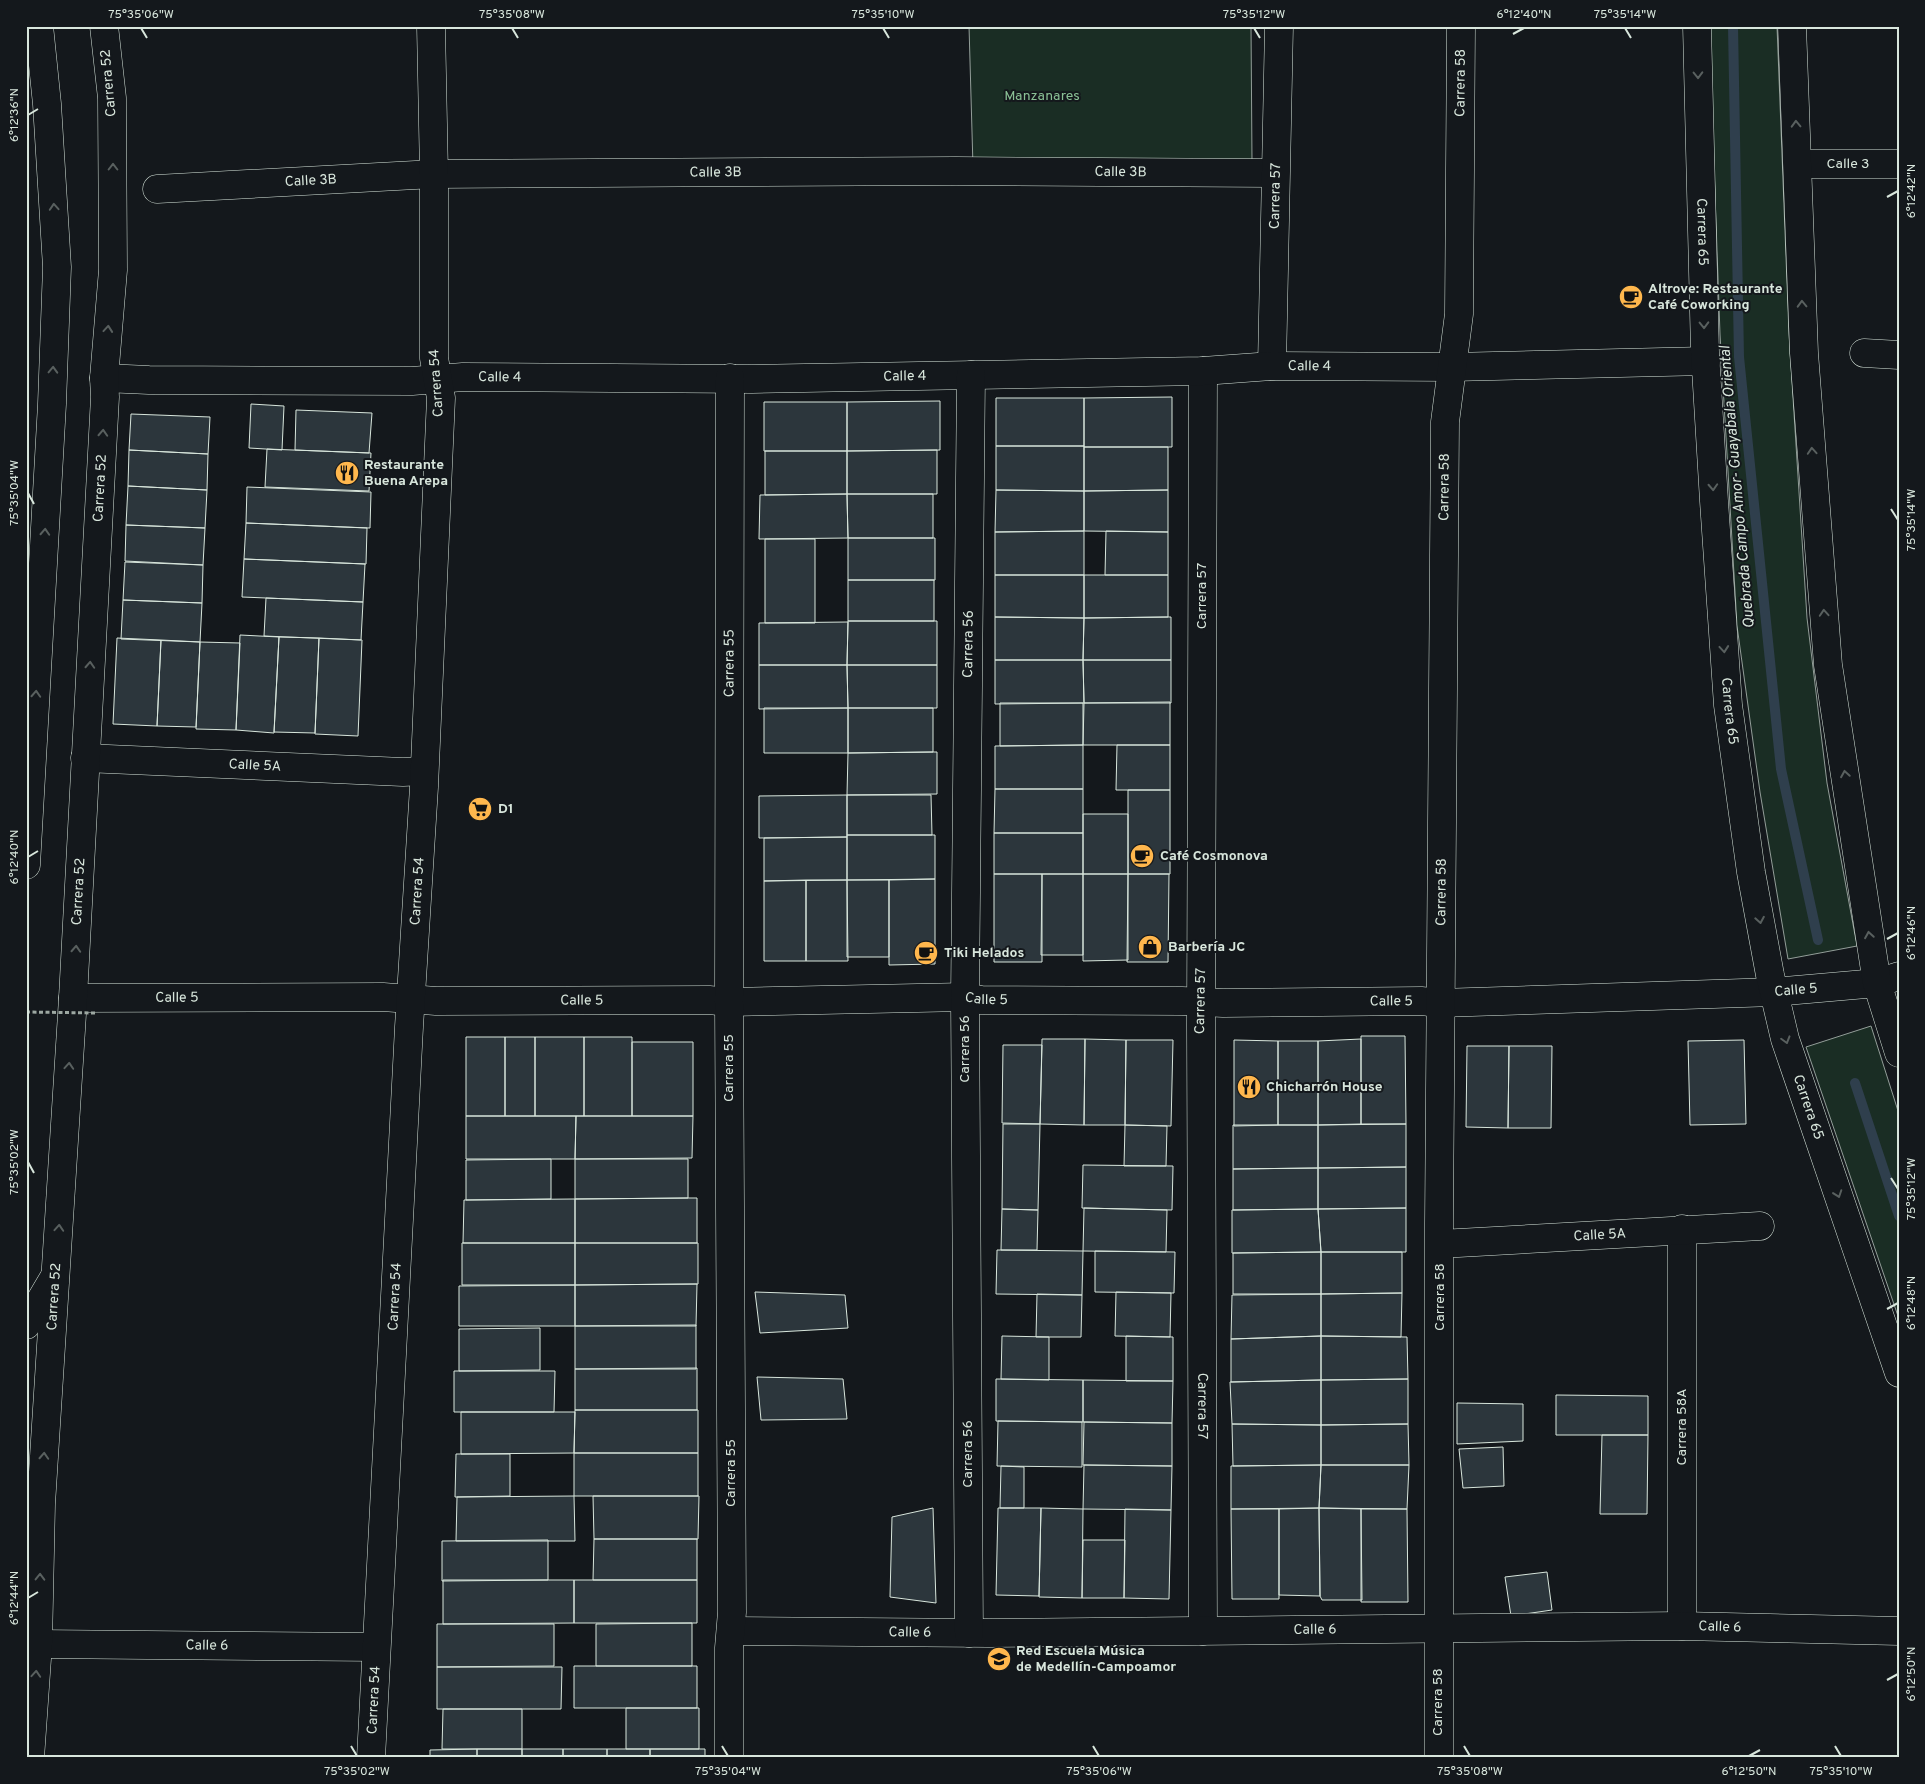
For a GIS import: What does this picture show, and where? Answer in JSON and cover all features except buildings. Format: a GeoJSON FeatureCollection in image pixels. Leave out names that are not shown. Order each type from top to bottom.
{"type":"FeatureCollection","features":[{"type":"Feature","properties":{"kind":"street"},"geometry":{"type":"LineString","coordinates":[[26,865],[58,267],[48,104],[39,26]]}},
{"type":"Feature","properties":{"kind":"street","name":"Carrera 52"},"geometry":{"type":"LineString","coordinates":[[30,1758],[38,1644],[42,1504],[73,998],[105,397],[104,378],[113,260],[112,98],[104,26]]}},
{"type":"Feature","properties":{"kind":"street","name":"Carrera 54"},"geometry":{"type":"LineString","coordinates":[[371,1758],[424,771],[440,398],[434,358],[434,174],[431,26]]}},
{"type":"Feature","properties":{"kind":"street","name":"Carrera 57"},"geometry":{"type":"LineString","coordinates":[[1272,366],[1274,173],[1279,26]]}},
{"type":"Feature","properties":{"kind":"street","name":"Carrera 58"},"geometry":{"type":"LineString","coordinates":[[1438,1758],[1440,1003],[1445,422],[1459,314],[1461,26]]}},
{"type":"Feature","properties":{"kind":"street","name":"Carrera 65"},"geometry":{"type":"LineString","coordinates":[[1697,26],[1706,361],[1714,502],[1728,705],[1752,872],[1774,992],[1785,1039],[1899,1373]]}},
{"type":"Feature","properties":{"kind":"street"},"geometry":{"type":"LineString","coordinates":[[1792,26],[1804,352],[1828,665],[1888,979],[1899,1053]]}},
{"type":"Feature","properties":{"kind":"street","name":"Calle 3"},"geometry":{"type":"LineString","coordinates":[[1798,164],[1899,164]]}},
{"type":"Feature","properties":{"kind":"street","name":"Calle 3B"},"geometry":{"type":"LineString","coordinates":[[157,189],[434,174],[956,171],[1274,173]]}},
{"type":"Feature","properties":{"kind":"street"},"geometry":{"type":"LineString","coordinates":[[1864,353],[1899,354]]}},
{"type":"Feature","properties":{"kind":"street","name":"Calle 4"},"geometry":{"type":"LineString","coordinates":[[104,378],[158,380],[412,380],[438,378],[990,376],[1203,371],[1272,366],[1451,367],[1706,361]]}},
{"type":"Feature","properties":{"kind":"street","name":"Carrera 57"},"geometry":{"type":"LineString","coordinates":[[1203,371],[1203,1631]]}},
{"type":"Feature","properties":{"kind":"street","name":"Carrera 56"},"geometry":{"type":"LineString","coordinates":[[969,1633],[965,997],[971,375]]}},
{"type":"Feature","properties":{"kind":"street","name":"Carrera 55"},"geometry":{"type":"LineString","coordinates":[[729,1758],[731,1631],[730,378]]}},
{"type":"Feature","properties":{"kind":"street","name":"Calle 5A"},"geometry":{"type":"LineString","coordinates":[[85,758],[403,772],[424,771]]}},
{"type":"Feature","properties":{"kind":"street","name":"Calle 5"},"geometry":{"type":"LineString","coordinates":[[73,998],[383,998],[436,1001],[709,1000],[729,1002],[965,997],[981,1000],[1421,1001],[1440,1003],[1774,992],[1888,979]]}},
{"type":"Feature","properties":{"kind":"street","name":"Calle 5A"},"geometry":{"type":"LineString","coordinates":[[1440,1244],[1760,1226]]}},
{"type":"Feature","properties":{"kind":"street","name":"Carrera 58A"},"geometry":{"type":"LineString","coordinates":[[1682,1229],[1682,1626]]}},
{"type":"Feature","properties":{"kind":"street"},"geometry":{"type":"LineString","coordinates":[[26,1325],[55,1276]]}},
{"type":"Feature","properties":{"kind":"street","name":"Calle 6"},"geometry":{"type":"LineString","coordinates":[[731,1631],[969,1633],[1682,1626],[1899,1631]]}},
{"type":"Feature","properties":{"kind":"street","name":"Calle 6"},"geometry":{"type":"LineString","coordinates":[[38,1644],[376,1647]]}},
{"type":"Feature","properties":{"kind":"path"},"geometry":{"type":"LineString","coordinates":[[26,1012],[97,1013]]}},
{"type":"Feature","properties":{"kind":"green space","name":"Manzanares"},"geometry":{"type":"Polygon","coordinates":[[[969,26],[1251,26],[1252,162],[973,167],[969,26]]]}},
{"type":"Feature","properties":{"kind":"green space"},"geometry":{"type":"Polygon","coordinates":[[[1709,26],[1777,26],[1789,334],[1807,618],[1827,783],[1857,946],[1788,959],[1760,792],[1737,626],[1720,334],[1709,26]]]}},
{"type":"Feature","properties":{"kind":"green space"},"geometry":{"type":"Polygon","coordinates":[[[1871,1026],[1899,1114],[1899,1319],[1806,1047],[1871,1026]]]}},
{"type":"Feature","properties":{"kind":"waterway","name":"Quebrada Campo Amor- Guayabala Oriental"},"geometry":{"type":"LineString","coordinates":[[1733,26],[1739,357],[1781,769],[1818,940]]}},
{"type":"Feature","properties":{"kind":"waterway","name":"Quebrada Campo Amor- Guayabala Oriental"},"geometry":{"type":"LineString","coordinates":[[1855,1083],[1899,1216]]}},
{"type":"Feature","properties":{"kind":"place","name":"Altrove: Restaurante Café Coworking"},"geometry":{"type":"Point","coordinates":[1631,297]}},
{"type":"Feature","properties":{"kind":"place","name":"Restaurante Buena Arepa"},"geometry":{"type":"Point","coordinates":[347,473]}},
{"type":"Feature","properties":{"kind":"place","name":"D1"},"geometry":{"type":"Point","coordinates":[480,809]}},
{"type":"Feature","properties":{"kind":"place","name":"Café Cosmonova"},"geometry":{"type":"Point","coordinates":[1142,856]}},
{"type":"Feature","properties":{"kind":"place","name":"Barbería JC"},"geometry":{"type":"Point","coordinates":[1150,947]}},
{"type":"Feature","properties":{"kind":"place","name":"Tiki Helados"},"geometry":{"type":"Point","coordinates":[926,953]}},
{"type":"Feature","properties":{"kind":"place","name":"Chicharrón House"},"geometry":{"type":"Point","coordinates":[1249,1087]}},
{"type":"Feature","properties":{"kind":"place","name":"Red Escuela Música de Medellín-Campoamor"},"geometry":{"type":"Point","coordinates":[999,1659]}}]}
